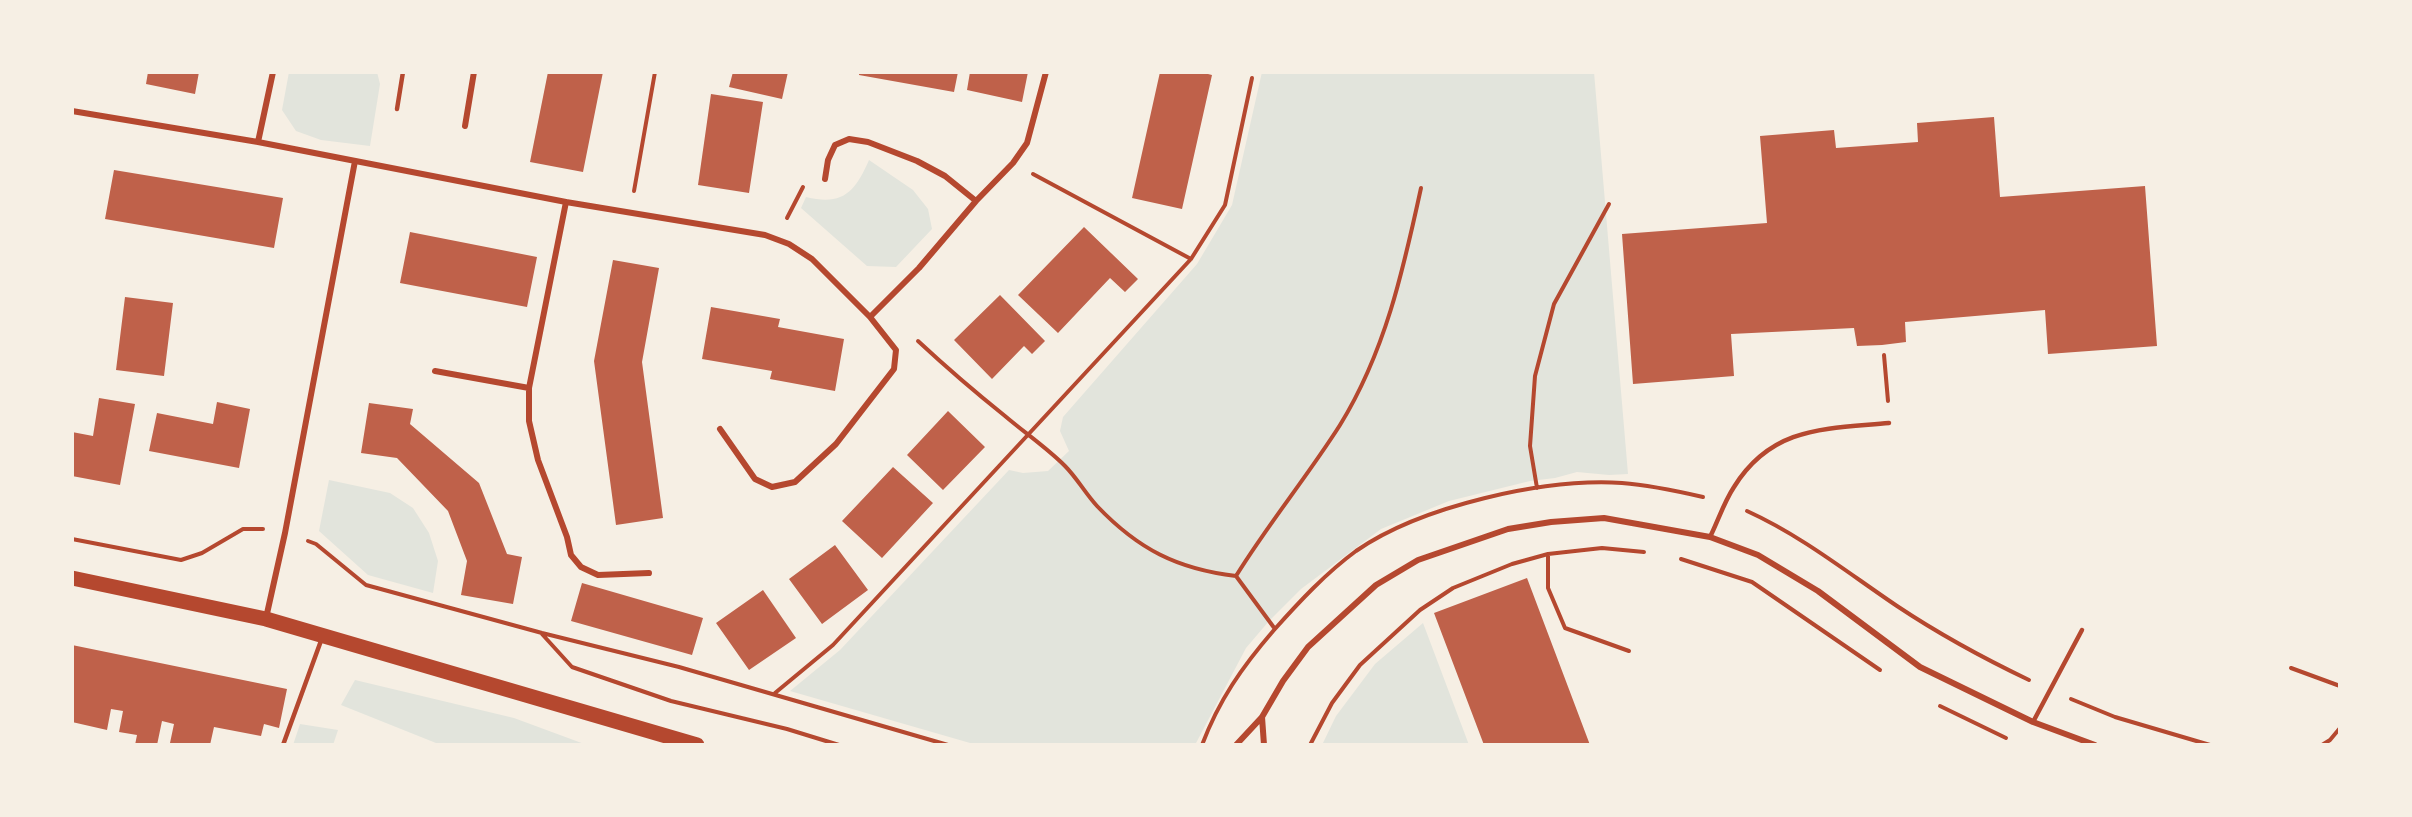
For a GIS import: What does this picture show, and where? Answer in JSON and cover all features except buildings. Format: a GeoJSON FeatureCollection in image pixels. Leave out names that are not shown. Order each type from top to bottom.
{"type":"FeatureCollection","features":[{"type":"Feature","properties":{"kind":"main road"},"geometry":{"type":"LineString","coordinates":[[72,578],[266,619],[697,745]]}},
{"type":"Feature","properties":{"kind":"street"},"geometry":{"type":"LineString","coordinates":[[258,142],[273,72]]}},
{"type":"Feature","properties":{"kind":"street"},"geometry":{"type":"LineString","coordinates":[[465,126],[474,72]]}},
{"type":"Feature","properties":{"kind":"street"},"geometry":{"type":"LineString","coordinates":[[870,317],[919,268],[976,201],[1013,163],[1027,143],[1046,72]]}},
{"type":"Feature","properties":{"kind":"street"},"geometry":{"type":"LineString","coordinates":[[72,111],[258,142],[566,202],[765,235],[789,244],[812,259],[870,317],[896,350],[894,369],[836,444],[795,482],[772,487],[755,479],[720,429]]}},
{"type":"Feature","properties":{"kind":"street"},"geometry":{"type":"LineString","coordinates":[[825,179],[828,160],[835,145],[849,139],[868,142],[917,161],[945,176],[976,201]]}},
{"type":"Feature","properties":{"kind":"street"},"geometry":{"type":"LineString","coordinates":[[266,619],[285,533],[355,161]]}},
{"type":"Feature","properties":{"kind":"street"},"geometry":{"type":"LineString","coordinates":[[566,202],[528,388],[529,421],[538,460],[571,555],[581,567],[598,574],[649,573]]}},
{"type":"Feature","properties":{"kind":"street"},"geometry":{"type":"LineString","coordinates":[[435,371],[528,388]]}},
{"type":"Feature","properties":{"kind":"street"},"geometry":{"type":"LineString","coordinates":[[1236,745],[1262,717],[1283,681],[1308,646],[1376,585],[1418,560],[1508,529],[1551,522],[1604,518],[1710,537],[1758,555],[1818,591],[1920,667],[2033,722],[2095,745]]}},
{"type":"Feature","properties":{"kind":"street"},"geometry":{"type":"LineString","coordinates":[[1262,717],[1264,745]]}},
{"type":"Feature","properties":{"kind":"lane"},"geometry":{"type":"LineString","coordinates":[[397,110],[403,72]]}},
{"type":"Feature","properties":{"kind":"lane"},"geometry":{"type":"LineString","coordinates":[[1710,537],[1734,487],[1752,463],[1786,438],[1823,429],[1889,423]]}},
{"type":"Feature","properties":{"kind":"lane"},"geometry":{"type":"LineString","coordinates":[[2033,722],[2082,630]]}},
{"type":"Feature","properties":{"kind":"lane"},"geometry":{"type":"LineString","coordinates":[[283,745],[323,636]]}},
{"type":"Feature","properties":{"kind":"path"},"geometry":{"type":"LineString","coordinates":[[631,212],[655,72]]}},
{"type":"Feature","properties":{"kind":"path"},"geometry":{"type":"LineString","coordinates":[[774,693],[833,645],[1191,259],[1225,205],[1252,78]]}},
{"type":"Feature","properties":{"kind":"path"},"geometry":{"type":"LineString","coordinates":[[1013,163],[1191,259]]}},
{"type":"Feature","properties":{"kind":"path"},"geometry":{"type":"LineString","coordinates":[[776,240],[804,185],[825,179]]}},
{"type":"Feature","properties":{"kind":"path"},"geometry":{"type":"LineString","coordinates":[[1236,576],[1258,540],[1340,424],[1372,363],[1398,290],[1421,188]]}},
{"type":"Feature","properties":{"kind":"path"},"geometry":{"type":"LineString","coordinates":[[1538,488],[1530,446],[1535,376],[1554,304],[1609,204]]}},
{"type":"Feature","properties":{"kind":"path"},"geometry":{"type":"LineString","coordinates":[[917,339],[1067,468],[1096,504],[1139,543],[1167,560],[1206,573],[1236,576],[1275,629]]}},
{"type":"Feature","properties":{"kind":"path"},"geometry":{"type":"LineString","coordinates":[[1884,355],[1889,423]]}},
{"type":"Feature","properties":{"kind":"path"},"geometry":{"type":"LineString","coordinates":[[1202,745],[1212,719],[1232,682],[1275,629],[1311,590],[1356,551],[1397,529],[1481,500],[1538,488],[1623,483],[1726,502],[1768,520],[1833,560],[1946,637],[2050,690],[2115,717],[2210,745]]}},
{"type":"Feature","properties":{"kind":"path"},"geometry":{"type":"LineString","coordinates":[[72,539],[181,560],[202,553],[243,529],[261,528],[285,533],[316,544],[366,585],[542,633],[679,666],[948,745]]}},
{"type":"Feature","properties":{"kind":"path"},"geometry":{"type":"LineString","coordinates":[[1310,745],[1332,702],[1360,664],[1420,610],[1454,588],[1512,564],[1548,554],[1602,548],[1655,553]]}},
{"type":"Feature","properties":{"kind":"path"},"geometry":{"type":"LineString","coordinates":[[1548,554],[1548,588],[1564,628],[1629,651]]}},
{"type":"Feature","properties":{"kind":"path"},"geometry":{"type":"LineString","coordinates":[[1676,558],[1696,562],[1752,582],[1886,674]]}},
{"type":"Feature","properties":{"kind":"path"},"geometry":{"type":"LineString","coordinates":[[542,633],[572,667],[662,698],[787,729],[839,745]]}},
{"type":"Feature","properties":{"kind":"path"},"geometry":{"type":"LineString","coordinates":[[2291,668],[2340,686]]}},
{"type":"Feature","properties":{"kind":"path"},"geometry":{"type":"LineString","coordinates":[[1934,703],[2010,741]]}},
{"type":"Feature","properties":{"kind":"path"},"geometry":{"type":"LineString","coordinates":[[2322,745],[2330,740],[2340,728]]}},
{"type":"Feature","properties":{"kind":"shaded area"},"geometry":{"type":"Polygon","coordinates":[[[289,72],[377,72],[380,84],[370,146],[321,140],[296,131],[282,110],[289,72]]]}},
{"type":"Feature","properties":{"kind":"shaded area"},"geometry":{"type":"Polygon","coordinates":[[[1262,72],[1594,72],[1628,474],[1577,472],[1530,481],[1449,501],[1381,529],[1301,589],[1269,621],[1246,648],[1195,745],[977,745],[790,691],[840,650],[1009,470],[1023,473],[1048,471],[1069,451],[1060,431],[1063,417],[1197,264],[1232,205],[1262,72]]]}},
{"type":"Feature","properties":{"kind":"shaded area"},"geometry":{"type":"Polygon","coordinates":[[[869,160],[913,190],[928,209],[932,229],[896,267],[867,266],[801,208],[806,197],[829,200],[846,194],[858,181],[869,160]]]}},
{"type":"Feature","properties":{"kind":"shaded area"},"geometry":{"type":"Polygon","coordinates":[[[329,480],[390,493],[413,508],[429,533],[438,561],[433,593],[368,575],[319,531],[329,480]]]}},
{"type":"Feature","properties":{"kind":"shaded area"},"geometry":{"type":"Polygon","coordinates":[[[1423,623],[1469,745],[1322,745],[1336,716],[1375,664],[1423,623]]]}},
{"type":"Feature","properties":{"kind":"shaded area"},"geometry":{"type":"Polygon","coordinates":[[[355,680],[514,718],[587,745],[441,745],[341,705],[355,680]]]}},
{"type":"Feature","properties":{"kind":"shaded area"},"geometry":{"type":"Polygon","coordinates":[[[300,724],[338,730],[333,745],[293,745],[300,724]]]}}]}
